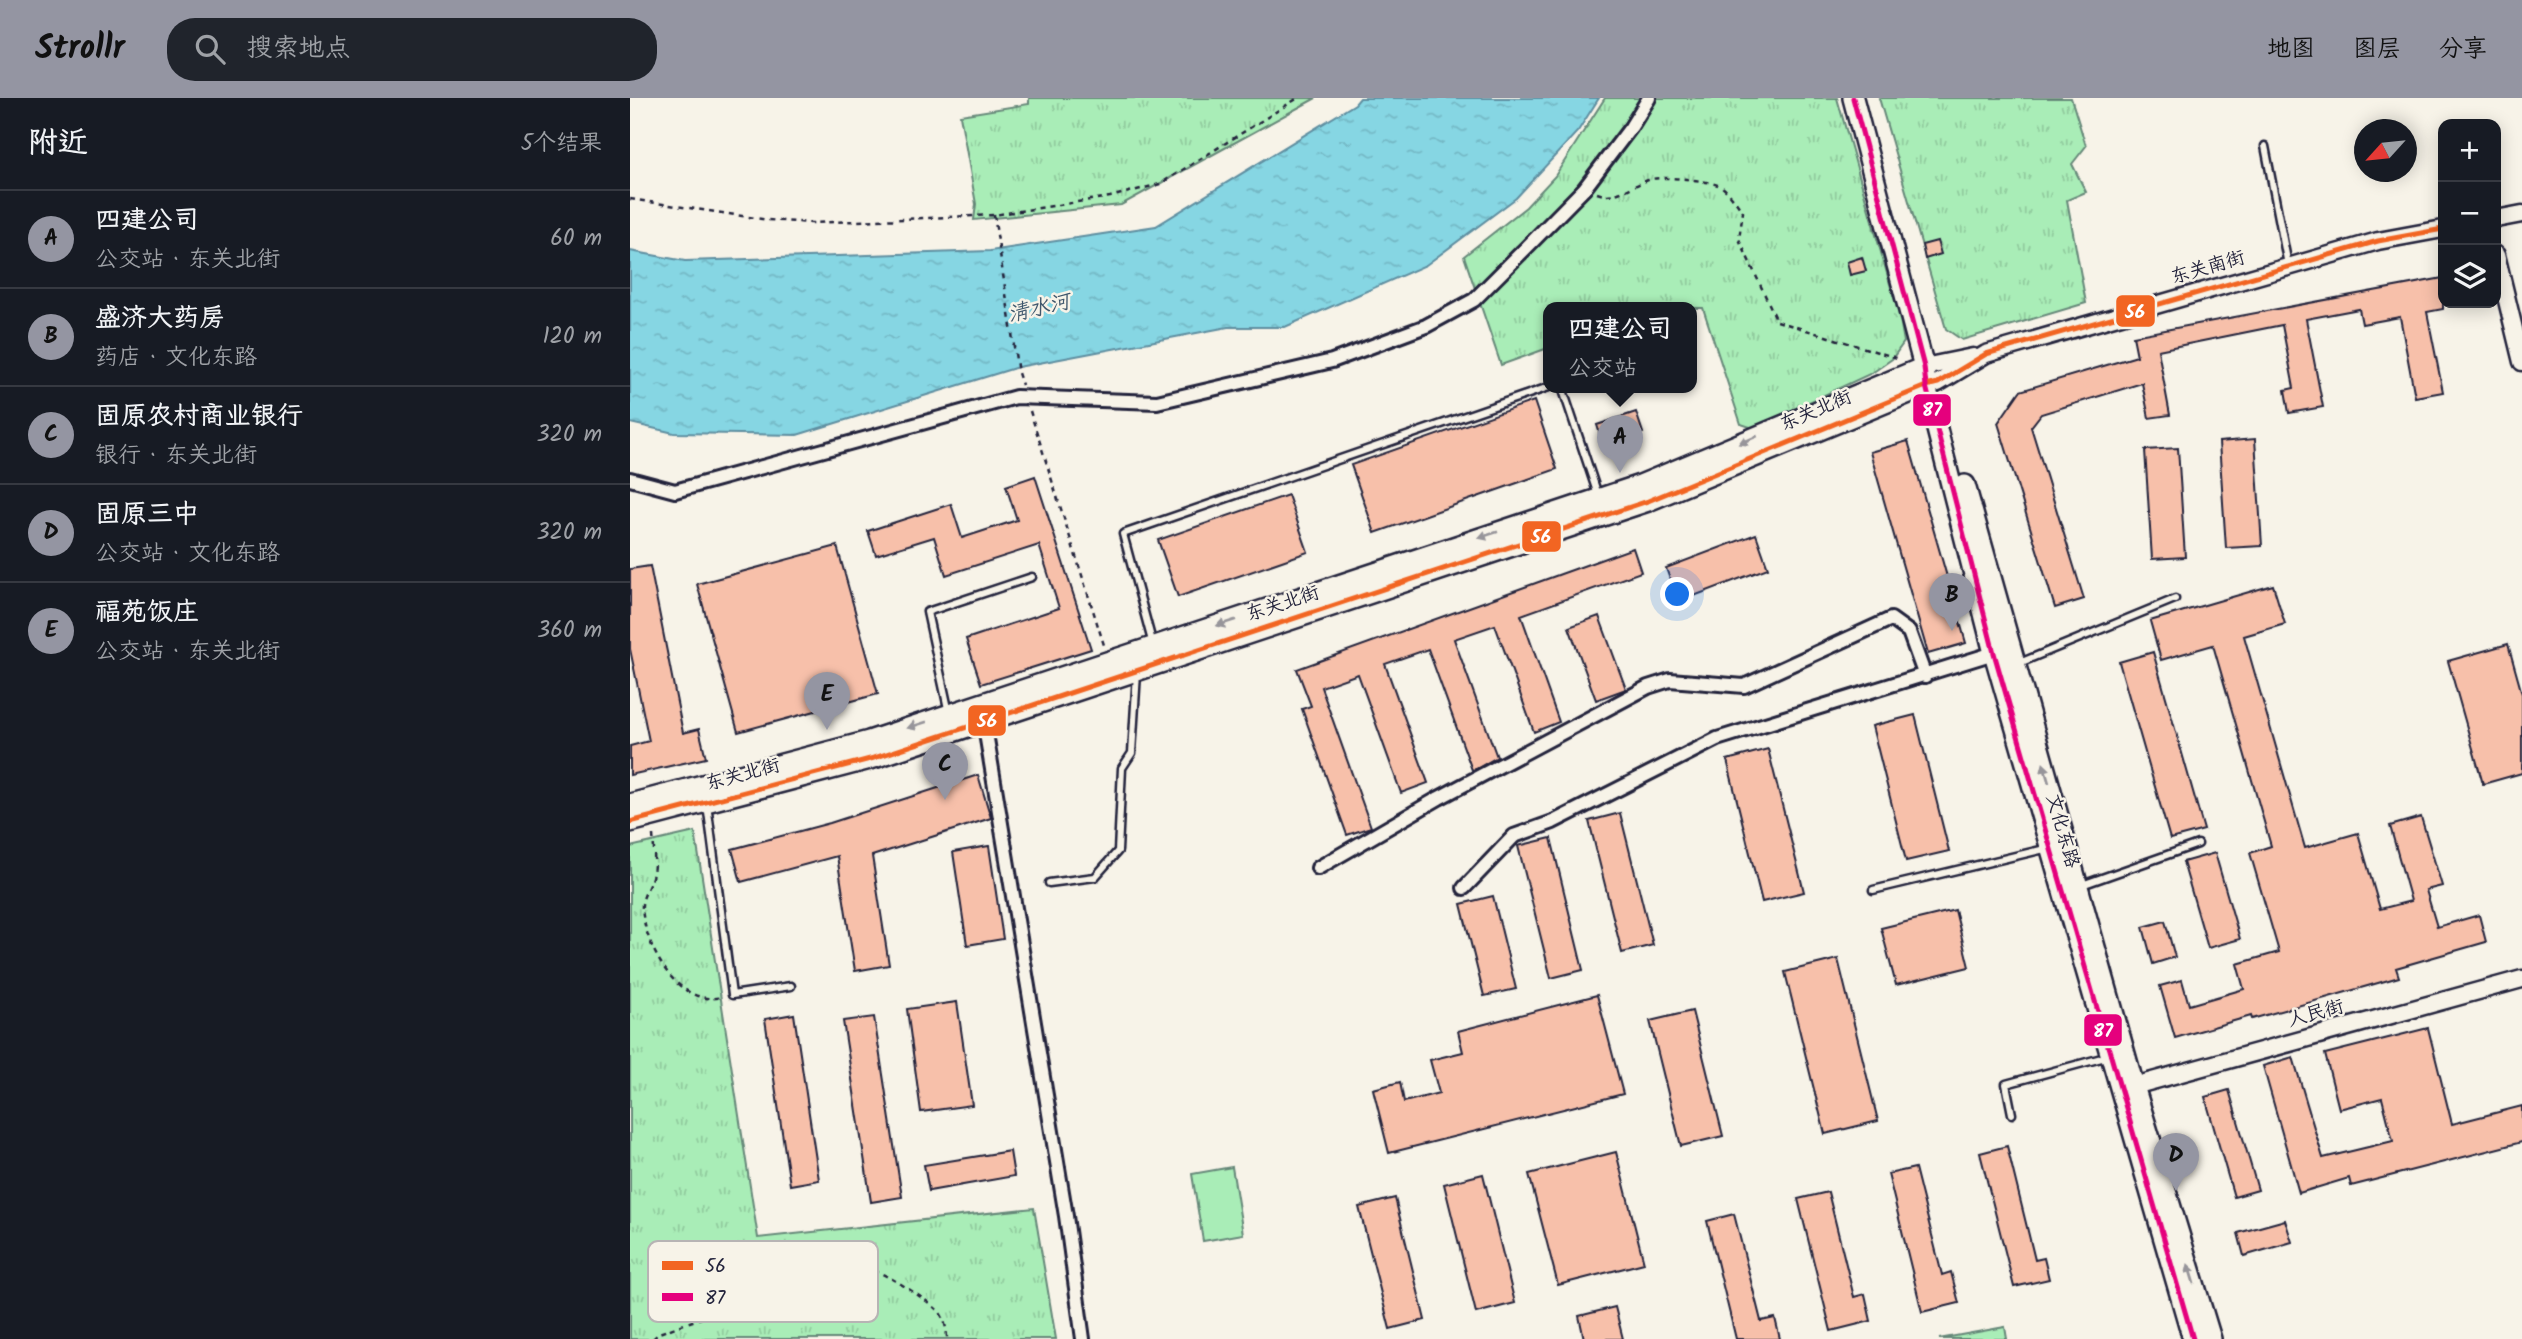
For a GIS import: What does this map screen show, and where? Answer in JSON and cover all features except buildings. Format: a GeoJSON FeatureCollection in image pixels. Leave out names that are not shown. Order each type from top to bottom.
{"type":"FeatureCollection","features":[{"type":"Feature","properties":{"kind":"main road","name":"文化东路"},"geometry":{"type":"LineString","coordinates":[[1853,98],[1929,379],[1994,653],[2050,847],[2117,1053],[2193,1339]]}},
{"type":"Feature","properties":{"kind":"main road","name":"文化东路"},"geometry":{"type":"LineString","coordinates":[[1929,379],[1949,430],[2077,886],[2117,1053]]}},
{"type":"Feature","properties":{"kind":"main road","name":"东关北街"},"geometry":{"type":"LineString","coordinates":[[630,804],[869,741],[950,715],[1640,485],[1929,379]]}},
{"type":"Feature","properties":{"kind":"main road","name":"东关北街"},"geometry":{"type":"LineString","coordinates":[[630,822],[874,758],[1648,501],[1929,379]]}},
{"type":"Feature","properties":{"kind":"main road","name":"文化东路"},"geometry":{"type":"LineString","coordinates":[[2127,1088],[2211,1339]]}},
{"type":"Feature","properties":{"kind":"street"},"geometry":{"type":"LineString","coordinates":[[630,479],[675,491],[1016,397],[1157,402],[1332,361],[1391,340],[1426,326],[1474,300],[1584,189],[1650,98]]}},
{"type":"Feature","properties":{"kind":"street"},"geometry":{"type":"LineString","coordinates":[[2501,218],[2522,214]]}},
{"type":"Feature","properties":{"kind":"street","name":"东关南街"},"geometry":{"type":"LineString","coordinates":[[1929,379],[1986,354],[2378,241],[2438,230]]}},
{"type":"Feature","properties":{"kind":"street"},"geometry":{"type":"LineString","coordinates":[[2501,276],[2522,362]]}},
{"type":"Feature","properties":{"kind":"street"},"geometry":{"type":"LineString","coordinates":[[1318,868],[1439,798],[1647,687],[1670,680],[1744,686],[1891,619],[1909,632],[1925,676]]}},
{"type":"Feature","properties":{"kind":"street"},"geometry":{"type":"LineString","coordinates":[[1464,888],[1514,836],[1553,822],[1717,739],[1994,653]]}},
{"type":"Feature","properties":{"kind":"street"},"geometry":{"type":"LineString","coordinates":[[984,721],[1066,1216],[1083,1339]]}},
{"type":"Feature","properties":{"kind":"street","name":"人民街"},"geometry":{"type":"LineString","coordinates":[[2127,1088],[2522,979]]}},
{"type":"Feature","properties":{"kind":"lane"},"geometry":{"type":"LineString","coordinates":[[2265,146],[2288,267]]}},
{"type":"Feature","properties":{"kind":"lane"},"geometry":{"type":"LineString","coordinates":[[1153,647],[1123,534],[1543,389]]}},
{"type":"Feature","properties":{"kind":"lane"},"geometry":{"type":"LineString","coordinates":[[1564,393],[1599,498]]}},
{"type":"Feature","properties":{"kind":"lane"},"geometry":{"type":"LineString","coordinates":[[950,715],[927,612],[1032,576]]}},
{"type":"Feature","properties":{"kind":"lane"},"geometry":{"type":"LineString","coordinates":[[2015,664],[2175,599]]}},
{"type":"Feature","properties":{"kind":"lane"},"geometry":{"type":"LineString","coordinates":[[1049,883],[1095,877],[1118,852],[1122,768],[1132,753],[1137,671]]}},
{"type":"Feature","properties":{"kind":"lane"},"geometry":{"type":"LineString","coordinates":[[707,802],[732,995],[791,986]]}},
{"type":"Feature","properties":{"kind":"lane"},"geometry":{"type":"LineString","coordinates":[[2077,886],[2198,844]]}},
{"type":"Feature","properties":{"kind":"lane"},"geometry":{"type":"LineString","coordinates":[[1873,890],[2050,847]]}},
{"type":"Feature","properties":{"kind":"lane"},"geometry":{"type":"LineString","coordinates":[[2012,1114],[2006,1084],[2117,1053]]}},
{"type":"Feature","properties":{"kind":"path"},"geometry":{"type":"LineString","coordinates":[[630,199],[768,220],[811,223],[994,215],[1110,197],[1160,184],[1298,98]]}},
{"type":"Feature","properties":{"kind":"path"},"geometry":{"type":"LineString","coordinates":[[1584,189],[1605,196],[1615,195],[1651,178],[1677,178],[1721,186],[1743,212],[1739,239],[1777,321],[1897,358]]}},
{"type":"Feature","properties":{"kind":"path"},"geometry":{"type":"LineString","coordinates":[[994,215],[1018,373],[1109,662]]}},
{"type":"Feature","properties":{"kind":"path"},"geometry":{"type":"LineString","coordinates":[[652,816],[653,876],[641,905],[646,933],[673,978],[690,994],[709,1000],[732,995]]}},
{"type":"Feature","properties":{"kind":"path"},"geometry":{"type":"LineString","coordinates":[[878,1273],[926,1299],[942,1315],[947,1339]]}},
{"type":"Feature","properties":{"kind":"path"},"geometry":{"type":"LineString","coordinates":[[653,1339],[659,1333],[690,1322]]}},
{"type":"Feature","properties":{"kind":"green space"},"geometry":{"type":"Polygon","coordinates":[[[1029,98],[1316,98],[1121,205],[974,220],[976,204],[960,115],[1029,104],[1029,98]]]}},
{"type":"Feature","properties":{"kind":"green space"},"geometry":{"type":"Polygon","coordinates":[[[1605,98],[1837,98],[1900,319],[1904,342],[1892,359],[1872,373],[1753,428],[1741,424],[1703,308],[1697,308],[1697,302],[1543,302],[1543,350],[1501,365],[1464,256],[1526,207],[1555,176],[1605,98]]]}},
{"type":"Feature","properties":{"kind":"green space"},"geometry":{"type":"Polygon","coordinates":[[[1879,98],[2071,98],[2086,146],[2072,164],[2086,192],[2067,200],[2086,303],[1962,340],[1946,329],[1879,98]]]}},
{"type":"Feature","properties":{"kind":"green space"},"geometry":{"type":"Polygon","coordinates":[[[695,832],[758,1238],[1034,1208],[1056,1339],[630,1339],[630,847],[695,832]]]}},
{"type":"Feature","properties":{"kind":"green space"},"geometry":{"type":"Polygon","coordinates":[[[1232,1167],[1243,1234],[1203,1241],[1192,1174],[1232,1167]]]}},
{"type":"Feature","properties":{"kind":"green space"},"geometry":{"type":"Polygon","coordinates":[[[2005,1327],[2007,1339],[1939,1339],[2005,1327]]]}},
{"type":"Feature","properties":{"kind":"water","name":"清水河"},"geometry":{"type":"Polygon","coordinates":[[[1360,98],[1599,98],[1578,131],[1516,198],[1426,265],[1285,327],[1228,327],[1018,367],[797,435],[674,433],[630,423],[630,251],[685,261],[990,251],[1156,226],[1355,104],[1360,98]]]}},
{"type":"Feature","properties":{"kind":"transit line","name":"87"},"geometry":{"type":"LineString","coordinates":[[1853,98],[1924,367],[1926,386],[1994,653],[2193,1339]]}},
{"type":"Feature","properties":{"kind":"transit line","name":"56"},"geometry":{"type":"LineString","coordinates":[[630,822],[874,758],[1648,501],[1938,383],[1986,354],[2378,241],[2438,230]]}},
{"type":"Feature","properties":{"kind":"place","name":"四建公司"},"geometry":{"type":"Point","coordinates":[1620,473]}},
{"type":"Feature","properties":{"kind":"place","name":"盛济大药房"},"geometry":{"type":"Point","coordinates":[1952,631]}},
{"type":"Feature","properties":{"kind":"place","name":"福苑饭庄"},"geometry":{"type":"Point","coordinates":[827,730]}},
{"type":"Feature","properties":{"kind":"place","name":"固原农村商业银行"},"geometry":{"type":"Point","coordinates":[945,800]}},
{"type":"Feature","properties":{"kind":"place","name":"固原三中"},"geometry":{"type":"Point","coordinates":[2176,1191]}}]}
